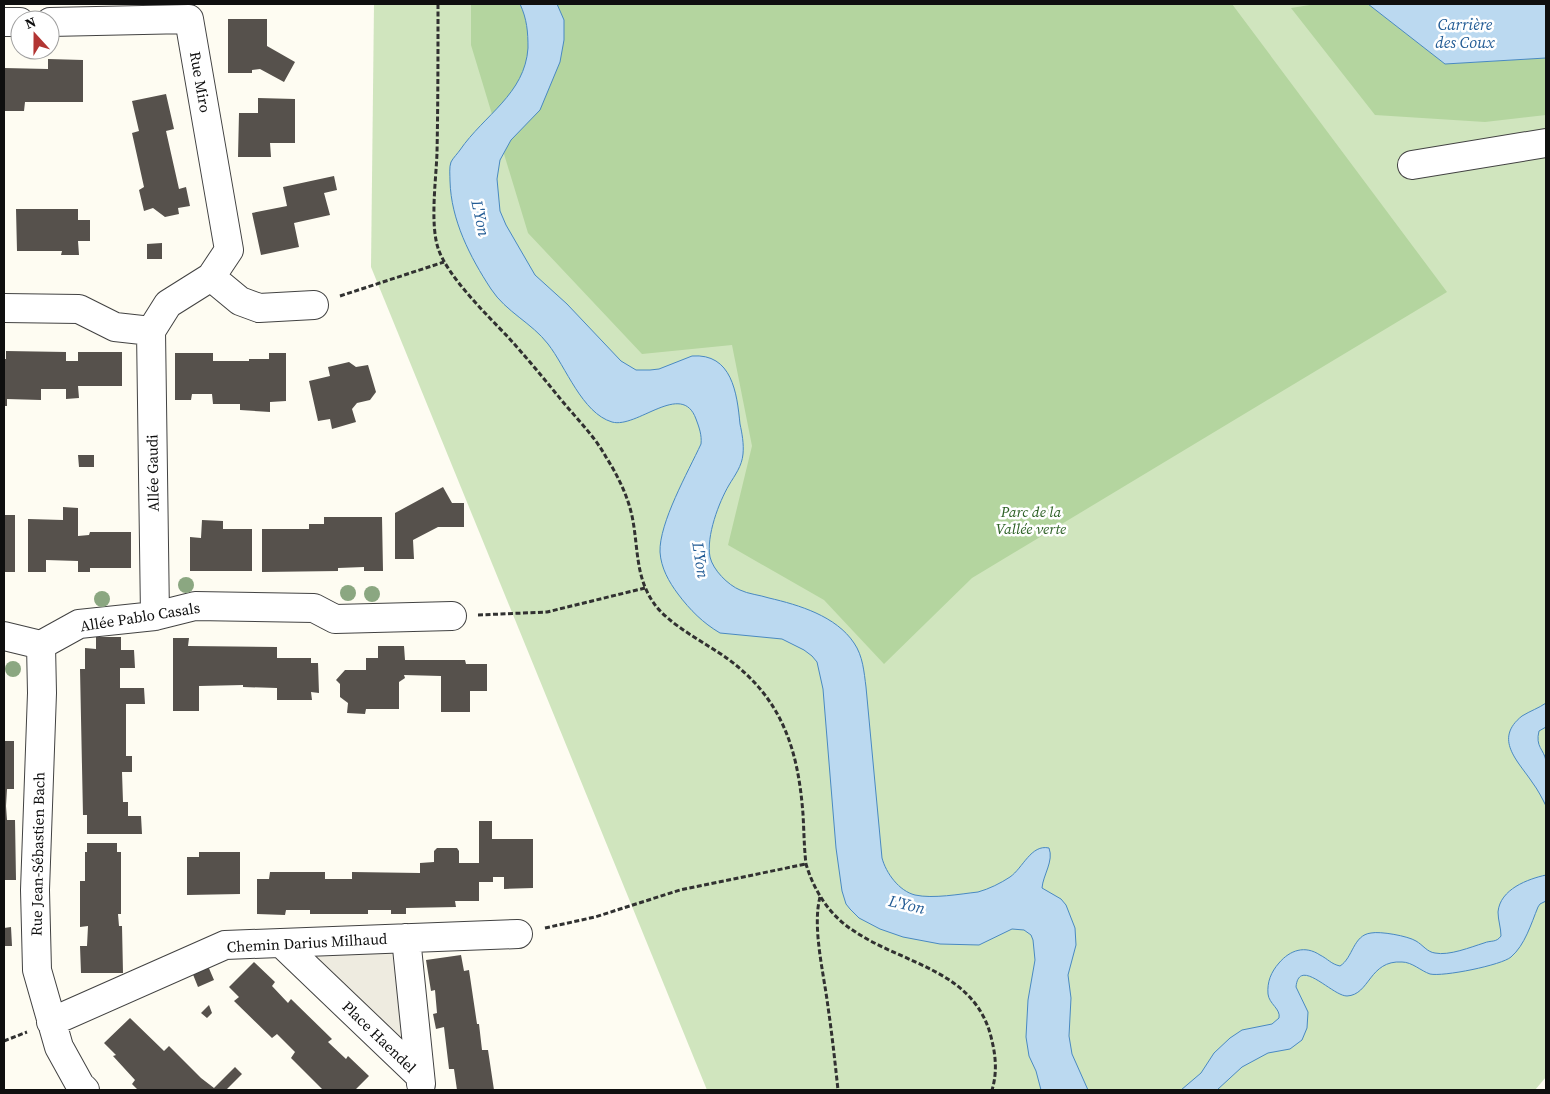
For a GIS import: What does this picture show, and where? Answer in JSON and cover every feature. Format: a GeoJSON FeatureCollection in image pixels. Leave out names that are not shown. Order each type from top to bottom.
{"type":"FeatureCollection","features":[{"type":"Feature","properties":{"kind":"street","name":"Rue Miro"},"geometry":{"type":"LineString","coordinates":[[60,21],[189,12],[228,250],[210,277]]}},
{"type":"Feature","properties":{"kind":"street"},"geometry":{"type":"LineString","coordinates":[[1412,165],[1546,143]]}},
{"type":"Feature","properties":{"kind":"street"},"geometry":{"type":"LineString","coordinates":[[4,308],[80,309],[115,327],[151,330],[168,304],[210,277],[240,301],[259,308],[314,305]]}},
{"type":"Feature","properties":{"kind":"street","name":"Allée Gaudi"},"geometry":{"type":"LineString","coordinates":[[151,330],[155,616]]}},
{"type":"Feature","properties":{"kind":"street","name":"Allée Pablo Casals"},"geometry":{"type":"LineString","coordinates":[[41,645],[79,624],[155,616],[195,606],[314,608],[336,619],[452,616]]}},
{"type":"Feature","properties":{"kind":"street"},"geometry":{"type":"LineString","coordinates":[[4,636],[41,645]]}},
{"type":"Feature","properties":{"kind":"street","name":"Rue Jean-Sébastien Bach"},"geometry":{"type":"LineString","coordinates":[[41,645],[42,693],[35,890],[37,970],[58,1047],[80,1085],[85,1090]]}},
{"type":"Feature","properties":{"kind":"street","name":"Chemin Darius Milhaud"},"geometry":{"type":"LineString","coordinates":[[51,1022],[225,945],[518,934]]}},
{"type":"Feature","properties":{"kind":"street","name":"Place Haendel"},"geometry":{"type":"LineString","coordinates":[[406,938],[421,1083]]}},
{"type":"Feature","properties":{"kind":"street","name":"Place Haendel"},"geometry":{"type":"LineString","coordinates":[[280,942],[421,1083]]}},
{"type":"Feature","properties":{"kind":"path"},"geometry":{"type":"LineString","coordinates":[[438,4],[438,96],[434,221],[438,248],[444,262],[475,302],[515,344],[605,454],[626,494],[633,518],[639,572],[654,604],[664,615],[746,674],[773,705],[790,744],[796,764],[800,781],[806,864],[809,875],[820,896],[830,909],[853,931],[942,974],[968,996],[984,1019],[991,1034],[996,1066],[992,1090]]}},
{"type":"Feature","properties":{"kind":"path"},"geometry":{"type":"LineString","coordinates":[[314,305],[444,262]]}},
{"type":"Feature","properties":{"kind":"path"},"geometry":{"type":"LineString","coordinates":[[452,616],[547,612],[645,588]]}},
{"type":"Feature","properties":{"kind":"path"},"geometry":{"type":"LineString","coordinates":[[518,934],[595,917],[680,890],[806,864]]}},
{"type":"Feature","properties":{"kind":"path"},"geometry":{"type":"LineString","coordinates":[[820,896],[817,908],[820,959],[828,1006],[838,1090]]}},
{"type":"Feature","properties":{"kind":"green space","name":"Parc de la Vallée verte"},"geometry":{"type":"Polygon","coordinates":[[[374,4],[1546,4],[1546,1077],[1535,1090],[707,1090],[371,267],[374,4]]]}},
{"type":"Feature","properties":{"kind":"green space"},"geometry":{"type":"Polygon","coordinates":[[[471,4],[1232,4],[1447,292],[972,578],[884,664],[824,600],[728,545],[752,446],[732,345],[642,354],[528,233],[471,45],[471,4]]]}},
{"type":"Feature","properties":{"kind":"green space"},"geometry":{"type":"Polygon","coordinates":[[[1316,4],[1368,4],[1445,64],[1546,58],[1546,115],[1485,122],[1375,115],[1291,8],[1316,4]]]}},
{"type":"Feature","properties":{"kind":"shaded area"},"geometry":{"type":"Polygon","coordinates":[[[406,938],[419,1070],[293,942],[406,938]]]}},
{"type":"Feature","properties":{"kind":"water","name":"L'Yon"},"geometry":{"type":"Polygon","coordinates":[[[520,4],[557,4],[564,20],[564,40],[560,62],[540,110],[511,140],[500,160],[497,179],[500,211],[506,225],[535,275],[567,304],[621,361],[636,370],[650,370],[659,369],[692,356],[705,357],[716,361],[730,377],[737,400],[743,439],[743,454],[740,466],[725,492],[714,520],[710,539],[710,557],[718,572],[735,588],[747,593],[792,604],[816,613],[837,626],[857,648],[863,664],[866,687],[882,858],[894,881],[909,893],[922,896],[946,896],[978,892],[995,886],[1010,877],[1032,853],[1043,848],[1049,848],[1050,858],[1042,888],[1061,899],[1066,905],[1075,928],[1076,945],[1068,975],[1071,998],[1069,1036],[1072,1054],[1088,1090],[1041,1090],[1036,1071],[1029,1056],[1026,1037],[1028,1000],[1035,960],[1031,935],[1024,930],[1012,929],[979,945],[940,944],[903,937],[880,929],[859,918],[846,904],[842,891],[836,848],[823,689],[817,662],[804,650],[782,639],[720,633],[697,616],[683,600],[669,580],[662,564],[660,552],[664,527],[675,498],[701,444],[701,434],[696,419],[689,408],[680,404],[658,408],[634,419],[622,422],[612,422],[601,417],[583,399],[542,337],[497,297],[469,251],[454,210],[451,196],[450,166],[453,159],[470,137],[502,103],[519,78],[525,64],[528,48],[527,26],[520,4]]]}},
{"type":"Feature","properties":{"kind":"water","name":"Carrière des Coux"},"geometry":{"type":"Polygon","coordinates":[[[1368,4],[1546,4],[1546,58],[1445,64],[1368,4]]]}},
{"type":"Feature","properties":{"kind":"water"},"geometry":{"type":"Polygon","coordinates":[[[1546,703],[1546,727],[1539,731],[1538,741],[1546,761],[1546,806],[1515,758],[1511,750],[1509,733],[1522,716],[1546,703]]]}},
{"type":"Feature","properties":{"kind":"water"},"geometry":{"type":"Polygon","coordinates":[[[1546,875],[1546,901],[1538,907],[1524,940],[1511,957],[1485,967],[1437,974],[1430,974],[1406,962],[1391,963],[1383,966],[1376,972],[1361,990],[1347,996],[1310,976],[1303,975],[1298,978],[1296,987],[1308,1012],[1307,1028],[1302,1040],[1290,1049],[1268,1053],[1242,1067],[1217,1090],[1181,1090],[1201,1073],[1214,1053],[1230,1038],[1242,1030],[1272,1024],[1279,1018],[1278,1012],[1269,998],[1268,985],[1270,977],[1279,963],[1293,952],[1309,950],[1340,966],[1348,958],[1360,938],[1371,933],[1387,933],[1407,937],[1435,953],[1460,951],[1499,938],[1501,936],[1498,912],[1504,897],[1509,891],[1523,882],[1546,875]]]}},
{"type":"Feature","properties":{"kind":"building"},"geometry":{"type":"Polygon","coordinates":[[[228,19],[267,19],[267,46],[295,62],[284,82],[260,69],[252,70],[252,73],[228,73],[228,19]]]}},
{"type":"Feature","properties":{"kind":"building"},"geometry":{"type":"Polygon","coordinates":[[[48,60],[83,60],[83,102],[25,102],[24,111],[4,111],[4,68],[48,69],[48,60]]]}},
{"type":"Feature","properties":{"kind":"building"},"geometry":{"type":"Polygon","coordinates":[[[166,94],[174,129],[166,131],[179,189],[186,187],[190,206],[178,208],[179,214],[165,217],[153,208],[144,211],[139,190],[144,187],[132,133],[139,131],[132,101],[166,94]]]}},
{"type":"Feature","properties":{"kind":"building"},"geometry":{"type":"Polygon","coordinates":[[[258,98],[295,99],[295,143],[270,143],[271,157],[238,157],[239,113],[258,113],[258,98]]]}},
{"type":"Feature","properties":{"kind":"building"},"geometry":{"type":"Polygon","coordinates":[[[334,176],[337,190],[324,193],[330,215],[294,223],[299,247],[261,255],[252,213],[287,206],[283,187],[334,176]]]}},
{"type":"Feature","properties":{"kind":"building"},"geometry":{"type":"Polygon","coordinates":[[[16,209],[78,209],[78,220],[90,220],[90,241],[78,241],[79,255],[61,255],[62,251],[17,251],[16,209]]]}},
{"type":"Feature","properties":{"kind":"building"},"geometry":{"type":"Polygon","coordinates":[[[162,243],[162,259],[147,259],[147,244],[162,243]]]}},
{"type":"Feature","properties":{"kind":"building"},"geometry":{"type":"Polygon","coordinates":[[[6,351],[66,352],[66,361],[78,361],[78,352],[122,352],[122,386],[78,386],[79,398],[66,399],[66,389],[41,389],[41,400],[7,399],[7,406],[4,406],[4,359],[6,359],[6,351]]]}},
{"type":"Feature","properties":{"kind":"building"},"geometry":{"type":"Polygon","coordinates":[[[175,353],[213,353],[213,361],[249,361],[249,359],[269,359],[269,353],[286,353],[286,401],[270,402],[270,412],[240,410],[240,404],[213,404],[212,394],[192,394],[191,400],[175,400],[175,353]]]}},
{"type":"Feature","properties":{"kind":"building"},"geometry":{"type":"Polygon","coordinates":[[[349,362],[356,367],[368,365],[376,392],[370,400],[357,403],[352,409],[356,422],[332,429],[330,419],[318,421],[309,381],[330,376],[328,367],[349,362]]]}},
{"type":"Feature","properties":{"kind":"building"},"geometry":{"type":"Polygon","coordinates":[[[78,455],[94,455],[94,467],[79,467],[78,455]]]}},
{"type":"Feature","properties":{"kind":"building"},"geometry":{"type":"Polygon","coordinates":[[[443,487],[452,503],[464,503],[464,527],[438,527],[413,540],[414,559],[395,559],[395,513],[443,487]]]}},
{"type":"Feature","properties":{"kind":"building"},"geometry":{"type":"Polygon","coordinates":[[[63,507],[78,508],[78,536],[89,535],[90,532],[131,532],[131,568],[90,568],[90,572],[78,572],[78,561],[46,560],[46,572],[28,572],[28,519],[63,520],[63,507]]]}},
{"type":"Feature","properties":{"kind":"building"},"geometry":{"type":"Polygon","coordinates":[[[4,515],[15,515],[15,572],[4,572],[4,515]]]}},
{"type":"Feature","properties":{"kind":"building"},"geometry":{"type":"Polygon","coordinates":[[[324,517],[382,517],[383,571],[364,571],[364,567],[338,568],[338,571],[262,572],[262,529],[309,529],[309,524],[324,524],[324,517]]]}},
{"type":"Feature","properties":{"kind":"building"},"geometry":{"type":"Polygon","coordinates":[[[202,520],[223,521],[223,529],[252,529],[252,571],[190,571],[190,537],[201,538],[202,520]]]}},
{"type":"Feature","properties":{"kind":"building"},"geometry":{"type":"Polygon","coordinates":[[[96,637],[121,637],[121,650],[134,650],[135,668],[120,668],[120,688],[144,688],[145,704],[126,704],[126,756],[132,756],[132,772],[122,772],[123,802],[128,802],[128,816],[141,816],[142,834],[87,834],[87,815],[83,815],[80,669],[85,669],[85,648],[96,649],[96,637]]]}},
{"type":"Feature","properties":{"kind":"building"},"geometry":{"type":"Polygon","coordinates":[[[173,638],[189,638],[188,646],[277,647],[277,658],[311,658],[311,663],[318,663],[319,693],[311,692],[312,700],[277,700],[277,688],[243,687],[243,685],[199,686],[199,711],[173,711],[173,638]]]}},
{"type":"Feature","properties":{"kind":"building"},"geometry":{"type":"Polygon","coordinates":[[[378,646],[404,646],[405,660],[465,660],[466,664],[487,664],[487,691],[470,691],[470,712],[441,712],[441,676],[404,675],[405,678],[399,682],[399,709],[366,709],[365,714],[347,713],[348,703],[340,697],[340,684],[336,680],[345,670],[366,670],[366,658],[378,658],[378,646]]]}},
{"type":"Feature","properties":{"kind":"building"},"geometry":{"type":"Polygon","coordinates":[[[4,741],[14,741],[14,789],[7,789],[6,806],[7,820],[15,820],[16,880],[4,880],[4,741]]]}},
{"type":"Feature","properties":{"kind":"building"},"geometry":{"type":"Polygon","coordinates":[[[479,821],[492,821],[492,839],[533,839],[533,888],[504,889],[504,877],[493,877],[493,882],[479,882],[479,901],[455,901],[456,907],[406,908],[406,914],[391,914],[391,910],[368,910],[368,914],[310,914],[310,910],[286,910],[285,915],[257,914],[257,879],[269,879],[270,872],[325,872],[325,879],[352,879],[352,872],[420,873],[420,863],[434,862],[434,851],[437,848],[457,848],[459,851],[459,863],[479,863],[479,821]]]}},
{"type":"Feature","properties":{"kind":"building"},"geometry":{"type":"Polygon","coordinates":[[[87,843],[117,843],[117,852],[121,852],[121,914],[118,914],[119,926],[122,926],[123,973],[81,973],[80,946],[87,946],[88,926],[80,927],[80,881],[85,881],[85,852],[87,852],[87,843]]]}},
{"type":"Feature","properties":{"kind":"building"},"geometry":{"type":"Polygon","coordinates":[[[199,852],[240,852],[240,894],[187,895],[187,857],[199,857],[199,852]]]}},
{"type":"Feature","properties":{"kind":"building"},"geometry":{"type":"Polygon","coordinates":[[[11,927],[12,946],[4,946],[4,928],[11,927]]]}},
{"type":"Feature","properties":{"kind":"building"},"geometry":{"type":"Polygon","coordinates":[[[461,955],[464,971],[469,970],[482,1050],[488,1050],[494,1090],[457,1090],[454,1069],[449,1069],[444,1027],[436,1029],[433,1014],[437,1013],[435,990],[431,991],[426,960],[461,955]]]}},
{"type":"Feature","properties":{"kind":"building"},"geometry":{"type":"Polygon","coordinates":[[[254,962],[275,982],[272,986],[288,1003],[291,999],[332,1039],[328,1042],[346,1059],[348,1056],[369,1076],[355,1090],[323,1090],[291,1058],[295,1052],[277,1034],[272,1038],[234,1001],[239,997],[229,987],[254,962]]]}},
{"type":"Feature","properties":{"kind":"building"},"geometry":{"type":"Polygon","coordinates":[[[208,966],[214,980],[198,987],[192,972],[208,966]]]}},
{"type":"Feature","properties":{"kind":"building"},"geometry":{"type":"Polygon","coordinates":[[[209,1005],[212,1013],[207,1018],[201,1013],[209,1005]]]}},
{"type":"Feature","properties":{"kind":"building"},"geometry":{"type":"Polygon","coordinates":[[[130,1018],[164,1051],[169,1046],[201,1078],[214,1088],[235,1067],[242,1074],[226,1090],[138,1090],[132,1084],[135,1080],[104,1043],[130,1018]]]}}]}
